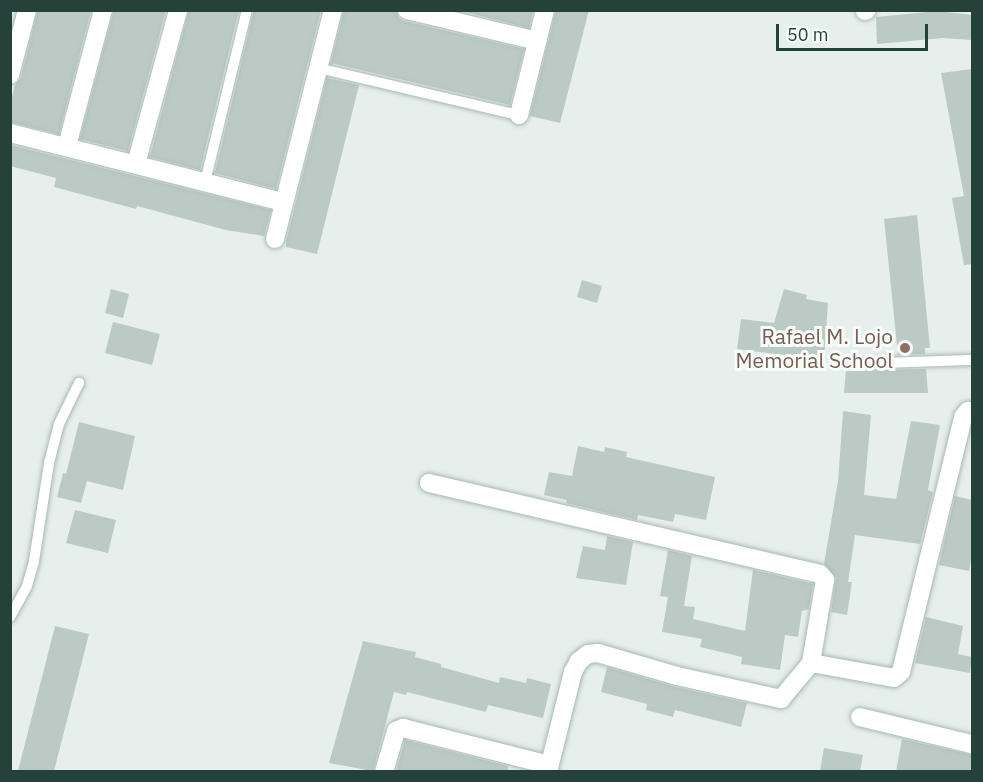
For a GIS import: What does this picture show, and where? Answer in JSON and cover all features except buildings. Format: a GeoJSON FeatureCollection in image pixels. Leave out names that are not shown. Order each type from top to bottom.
{"type":"FeatureCollection","features":[{"type":"Feature","properties":{"kind":"street"},"geometry":{"type":"LineString","coordinates":[[10,75],[27,10]]}},
{"type":"Feature","properties":{"kind":"street"},"geometry":{"type":"LineString","coordinates":[[67,146],[103,10]]}},
{"type":"Feature","properties":{"kind":"street"},"geometry":{"type":"LineString","coordinates":[[136,164],[178,10]]}},
{"type":"Feature","properties":{"kind":"street"},"geometry":{"type":"LineString","coordinates":[[275,239],[333,10]]}},
{"type":"Feature","properties":{"kind":"street"},"geometry":{"type":"LineString","coordinates":[[407,10],[537,40]]}},
{"type":"Feature","properties":{"kind":"street"},"geometry":{"type":"LineString","coordinates":[[519,115],[545,10]]}},
{"type":"Feature","properties":{"kind":"street"},"geometry":{"type":"LineString","coordinates":[[10,133],[283,202]]}},
{"type":"Feature","properties":{"kind":"street"},"geometry":{"type":"LineString","coordinates":[[811,663],[889,678],[901,672],[963,417],[968,411],[972,411]]}},
{"type":"Feature","properties":{"kind":"street"},"geometry":{"type":"LineString","coordinates":[[384,771],[396,731],[403,728],[549,768],[573,672],[579,661],[588,654],[598,653],[677,676],[781,699],[811,663],[825,580],[820,574],[429,483]]}},
{"type":"Feature","properties":{"kind":"street"},"geometry":{"type":"LineString","coordinates":[[860,717],[972,744]]}},
{"type":"Feature","properties":{"kind":"lane"},"geometry":{"type":"LineString","coordinates":[[205,182],[247,10]]}},
{"type":"Feature","properties":{"kind":"lane"},"geometry":{"type":"LineString","coordinates":[[318,68],[519,115]]}},
{"type":"Feature","properties":{"kind":"lane"},"geometry":{"type":"LineString","coordinates":[[880,363],[972,360]]}},
{"type":"Feature","properties":{"kind":"lane"},"geometry":{"type":"LineString","coordinates":[[10,616],[27,586],[34,561],[49,463],[59,424],[80,383]]}},
{"type":"Feature","properties":{"kind":"place","name":"Rafael M. Lojo Memorial School"},"geometry":{"type":"Point","coordinates":[905,348]}}]}
